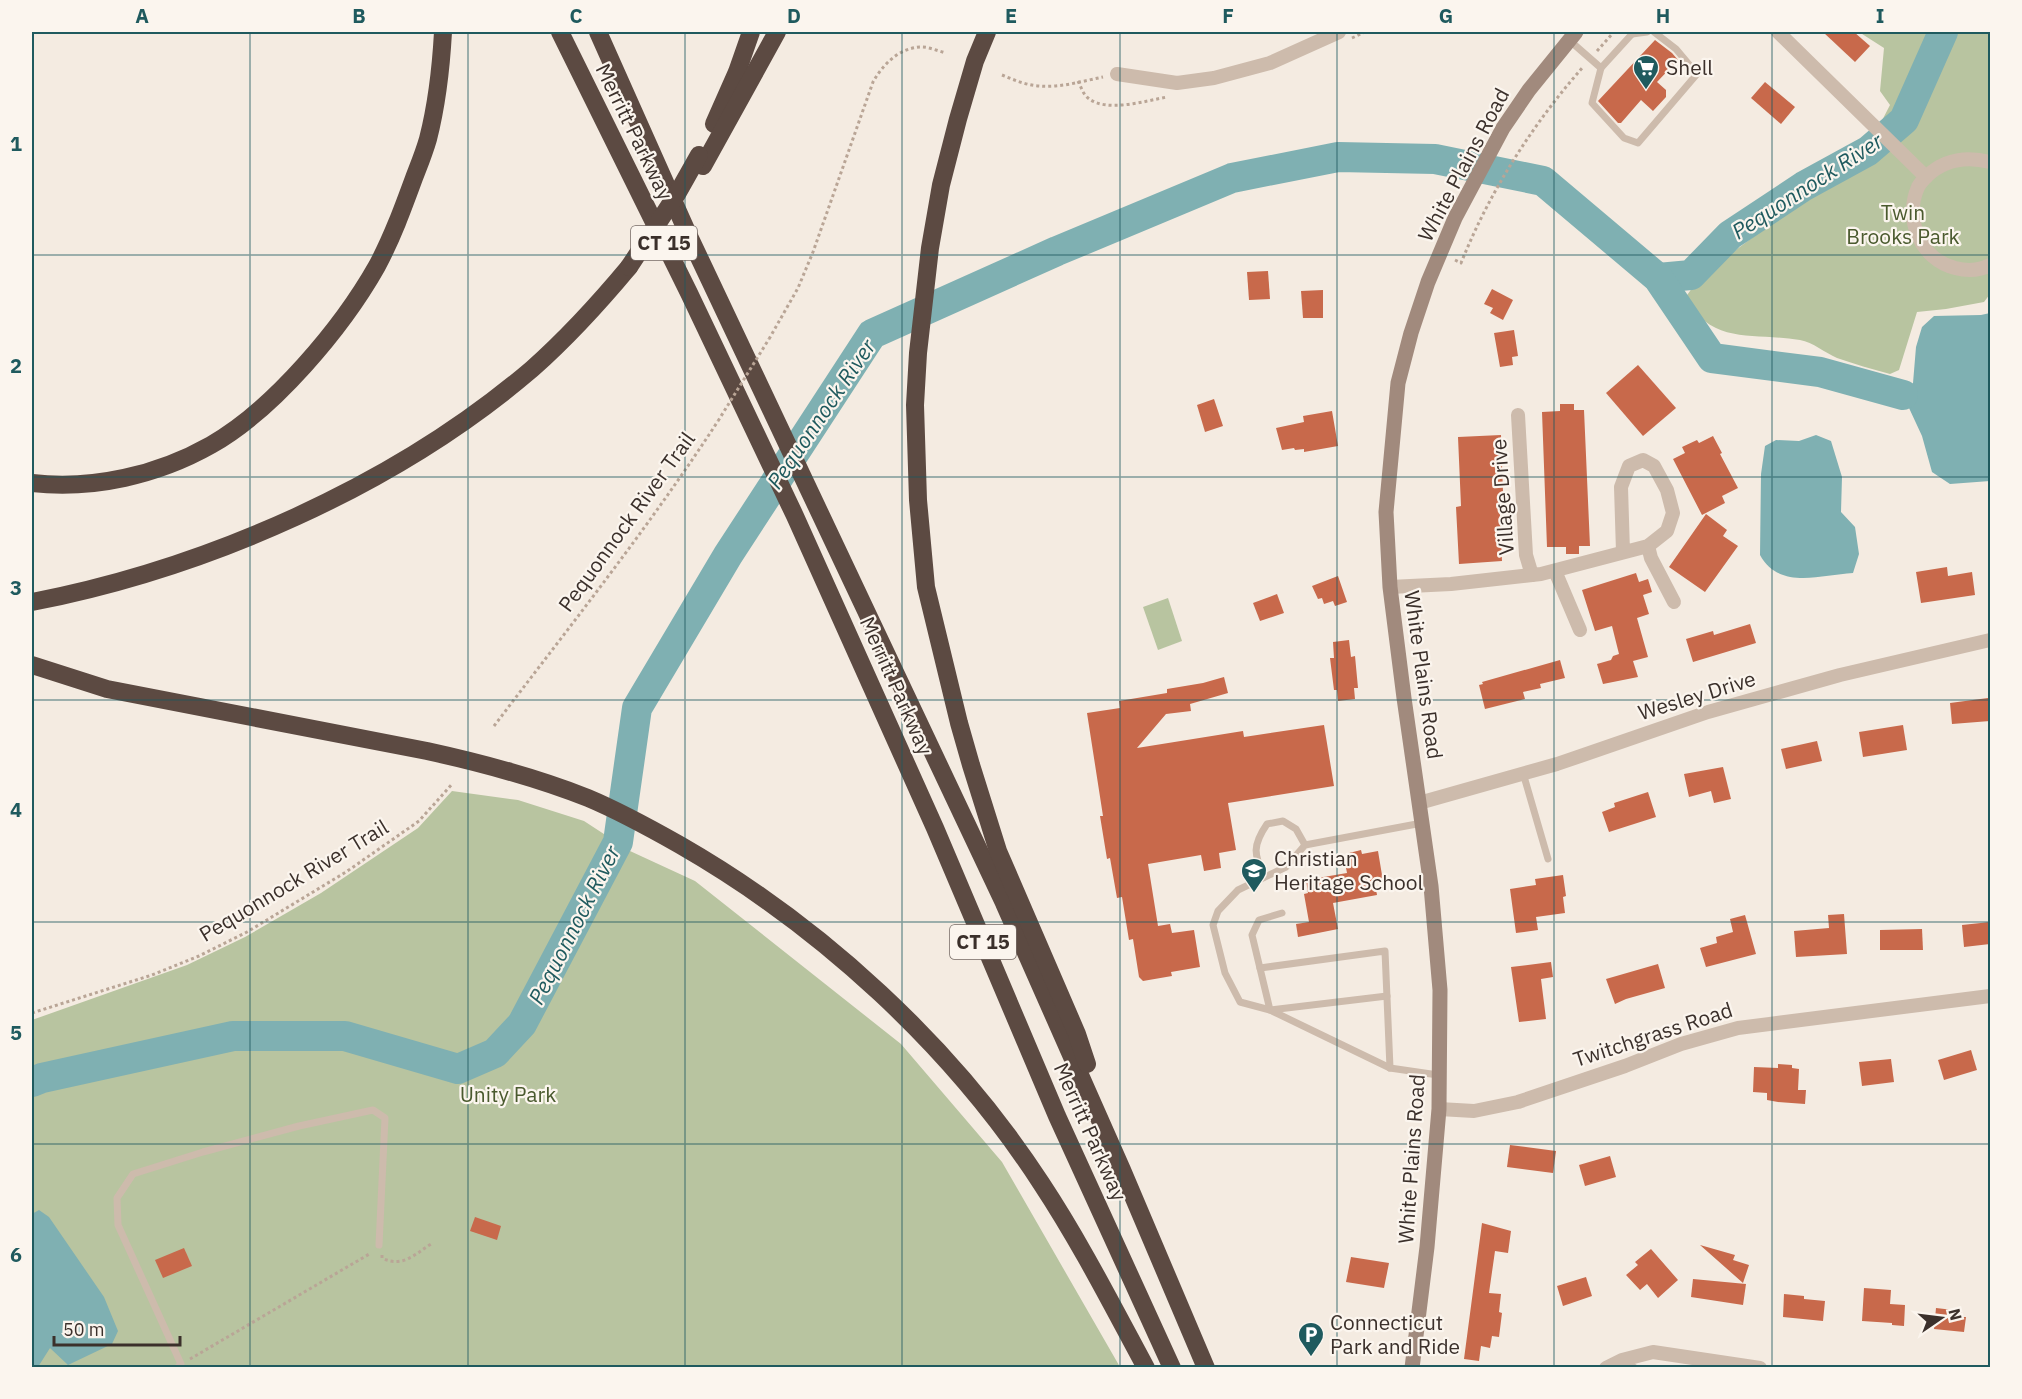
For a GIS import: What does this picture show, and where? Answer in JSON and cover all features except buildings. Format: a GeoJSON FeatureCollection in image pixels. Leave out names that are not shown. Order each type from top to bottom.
{"type":"FeatureCollection","features":[{"type":"Feature","properties":{"kind":"highway"},"geometry":{"type":"LineString","coordinates":[[32,483],[55,486],[108,482],[162,468],[212,445],[259,411],[303,366],[342,319],[377,266],[402,211],[427,142],[440,83],[443,32]]}},
{"type":"Feature","properties":{"kind":"highway","name":"Merritt Parkway"},"geometry":{"type":"LineString","coordinates":[[560,32],[689,293],[795,516],[935,828],[1057,1116],[1172,1368]]}},
{"type":"Feature","properties":{"kind":"highway","name":"Merritt Parkway"},"geometry":{"type":"LineString","coordinates":[[598,32],[679,216],[1004,903],[1122,1170],[1206,1368]]}},
{"type":"Feature","properties":{"kind":"highway"},"geometry":{"type":"LineString","coordinates":[[701,161],[751,32]]}},
{"type":"Feature","properties":{"kind":"highway"},"geometry":{"type":"LineString","coordinates":[[32,602],[98,587],[188,561],[311,509],[390,467],[464,421],[532,368],[566,337],[629,267],[701,161],[777,32]]}},
{"type":"Feature","properties":{"kind":"highway"},"geometry":{"type":"LineString","coordinates":[[987,32],[975,61],[941,185],[930,248],[918,353],[915,405],[918,500],[925,576],[959,723],[998,851],[1077,1034],[1122,1170]]}},
{"type":"Feature","properties":{"kind":"highway"},"geometry":{"type":"LineString","coordinates":[[32,666],[107,689],[476,762],[531,777],[590,799],[655,831],[711,863],[760,896],[831,950],[891,1004],[945,1060],[996,1120],[1041,1182],[1096,1275],[1146,1368]]}},
{"type":"Feature","properties":{"kind":"main road","name":"White Plains Road"},"geometry":{"type":"LineString","coordinates":[[1412,1368],[1427,1247],[1439,1109],[1440,990],[1438,948],[1390,587],[1386,512],[1398,383],[1414,323],[1439,253],[1455,218],[1503,128],[1529,90],[1573,36]]}},
{"type":"Feature","properties":{"kind":"street"},"geometry":{"type":"LineString","coordinates":[[1118,74],[1177,83],[1214,78],[1270,63],[1339,32]]}},
{"type":"Feature","properties":{"kind":"street"},"geometry":{"type":"LineString","coordinates":[[1778,32],[1926,177]]}},
{"type":"Feature","properties":{"kind":"street"},"geometry":{"type":"LineString","coordinates":[[1990,162],[1963,158],[1947,162],[1926,177],[1918,185],[1913,220],[1919,239],[1930,254],[1946,265],[1965,270],[1990,265]]}},
{"type":"Feature","properties":{"kind":"street","name":"Village Drive"},"geometry":{"type":"LineString","coordinates":[[1518,415],[1526,555],[1532,575]]}},
{"type":"Feature","properties":{"kind":"street"},"geometry":{"type":"LineString","coordinates":[[1623,552],[1621,487],[1629,466],[1643,460],[1654,466],[1667,490],[1673,513],[1667,531],[1648,546],[1651,558],[1674,602]]}},
{"type":"Feature","properties":{"kind":"street","name":"Village Drive"},"geometry":{"type":"LineString","coordinates":[[1390,587],[1451,584],[1532,575],[1648,546]]}},
{"type":"Feature","properties":{"kind":"street"},"geometry":{"type":"LineString","coordinates":[[1555,571],[1580,630]]}},
{"type":"Feature","properties":{"kind":"street","name":"Wesley Drive"},"geometry":{"type":"LineString","coordinates":[[1419,803],[1557,764],[1708,712],[1818,681],[1990,640]]}},
{"type":"Feature","properties":{"kind":"street","name":"Twitchgrass Road"},"geometry":{"type":"LineString","coordinates":[[1439,1109],[1474,1111],[1518,1102],[1625,1066],[1681,1044],[1738,1028],[1990,996]]}},
{"type":"Feature","properties":{"kind":"street"},"geometry":{"type":"LineString","coordinates":[[1606,1368],[1622,1359],[1653,1352],[1761,1368]]}},
{"type":"Feature","properties":{"kind":"lane"},"geometry":{"type":"LineString","coordinates":[[1647,32],[1631,33],[1601,68],[1592,103],[1624,138],[1638,143],[1697,74],[1676,49],[1654,32]]}},
{"type":"Feature","properties":{"kind":"lane"},"geometry":{"type":"LineString","coordinates":[[1573,36],[1601,68]]}},
{"type":"Feature","properties":{"kind":"lane"},"geometry":{"type":"LineString","coordinates":[[1523,773],[1548,859]]}},
{"type":"Feature","properties":{"kind":"lane"},"geometry":{"type":"LineString","coordinates":[[1264,877],[1257,860],[1256,840],[1267,824],[1283,821],[1296,829],[1305,846]]}},
{"type":"Feature","properties":{"kind":"lane"},"geometry":{"type":"LineString","coordinates":[[1422,823],[1305,846],[1286,867],[1238,890],[1218,911],[1213,925],[1225,973],[1240,1002],[1270,1010],[1390,1068],[1440,1075]]}},
{"type":"Feature","properties":{"kind":"lane"},"geometry":{"type":"LineString","coordinates":[[1270,1010],[1252,935],[1259,920],[1282,913]]}},
{"type":"Feature","properties":{"kind":"lane"},"geometry":{"type":"LineString","coordinates":[[1260,968],[1385,951],[1390,1068]]}},
{"type":"Feature","properties":{"kind":"lane"},"geometry":{"type":"LineString","coordinates":[[1270,1010],[1387,996]]}},
{"type":"Feature","properties":{"kind":"lane"},"geometry":{"type":"LineString","coordinates":[[179,1366],[118,1225],[117,1198],[133,1174],[299,1126],[373,1110],[385,1118],[379,1245]]}},
{"type":"Feature","properties":{"kind":"lane"},"geometry":{"type":"LineString","coordinates":[[1622,1359],[1635,1368]]}},
{"type":"Feature","properties":{"kind":"path"},"geometry":{"type":"LineString","coordinates":[[1439,253],[1461,263],[1478,222],[1526,140],[1553,102],[1614,32]]}},
{"type":"Feature","properties":{"kind":"path","name":"Pequonnock River Trail"},"geometry":{"type":"LineString","coordinates":[[494,726],[682,476],[769,339],[798,288],[813,252],[873,82],[879,71],[888,61],[909,50],[923,47],[946,53]]}},
{"type":"Feature","properties":{"kind":"path"},"geometry":{"type":"LineString","coordinates":[[1002,75],[1023,83],[1057,86],[1118,74]]}},
{"type":"Feature","properties":{"kind":"path","name":"Pequonnock River Trail"},"geometry":{"type":"LineString","coordinates":[[32,1013],[153,975],[200,956],[247,932],[346,872],[418,821],[453,783]]}},
{"type":"Feature","properties":{"kind":"path"},"geometry":{"type":"LineString","coordinates":[[179,1366],[366,1257],[379,1245],[382,1258],[392,1263],[406,1261],[431,1245]]}},
{"type":"Feature","properties":{"kind":"green space","name":"Twin Brooks Park"},"geometry":{"type":"Polygon","coordinates":[[[1859,32],[1990,32],[1990,294],[1984,302],[1917,312],[1899,370],[1890,374],[1837,358],[1805,341],[1750,336],[1721,330],[1708,324],[1685,298],[1700,277],[1773,222],[1826,172],[1873,138],[1890,105],[1880,91],[1884,48],[1859,32]]]}},
{"type":"Feature","properties":{"kind":"green space"},"geometry":{"type":"Polygon","coordinates":[[[1168,598],[1182,641],[1158,650],[1143,607],[1168,598]]]}},
{"type":"Feature","properties":{"kind":"green space","name":"Unity Park"},"geometry":{"type":"Polygon","coordinates":[[[452,791],[518,800],[584,821],[630,851],[695,881],[901,1044],[1002,1162],[1120,1367],[32,1367],[32,1020],[187,965],[245,937],[321,893],[418,828],[452,791]]]}},
{"type":"Feature","properties":{"kind":"water"},"geometry":{"type":"Polygon","coordinates":[[[1990,313],[1990,481],[1950,484],[1932,472],[1922,436],[1903,395],[1913,383],[1916,347],[1922,327],[1934,316],[1990,313]]]}},
{"type":"Feature","properties":{"kind":"water"},"geometry":{"type":"Polygon","coordinates":[[[1816,435],[1831,441],[1842,477],[1841,512],[1855,527],[1859,554],[1853,573],[1789,577],[1768,566],[1760,555],[1761,474],[1765,446],[1776,440],[1799,441],[1816,435]]]}},
{"type":"Feature","properties":{"kind":"water"},"geometry":{"type":"Polygon","coordinates":[[[39,1210],[49,1217],[104,1297],[118,1331],[112,1344],[68,1365],[50,1348],[38,1367],[32,1367],[32,1214],[39,1210]]]}},
{"type":"Feature","properties":{"kind":"waterway","name":"Pequonnock River"},"geometry":{"type":"LineString","coordinates":[[1658,278],[1691,275],[1730,235],[1804,186],[1868,151],[1904,120],[1943,32]]}},
{"type":"Feature","properties":{"kind":"waterway","name":"Pequonnock River"},"geometry":{"type":"LineString","coordinates":[[32,1082],[233,1036],[345,1036],[458,1069],[495,1053],[522,1024],[618,842],[637,708],[728,555],[872,334],[1057,251],[1232,178],[1338,157],[1435,159],[1543,181],[1658,278],[1712,358],[1820,372],[1903,395]]}},
{"type":"Feature","properties":{"kind":"place","name":"Shell"},"geometry":{"type":"Point","coordinates":[1646,91]}},
{"type":"Feature","properties":{"kind":"place","name":"Christian Heritage School"},"geometry":{"type":"Point","coordinates":[1254,894]}},
{"type":"Feature","properties":{"kind":"place","name":"Connecticut Park and Ride"},"geometry":{"type":"Point","coordinates":[1311,1358]}}]}
